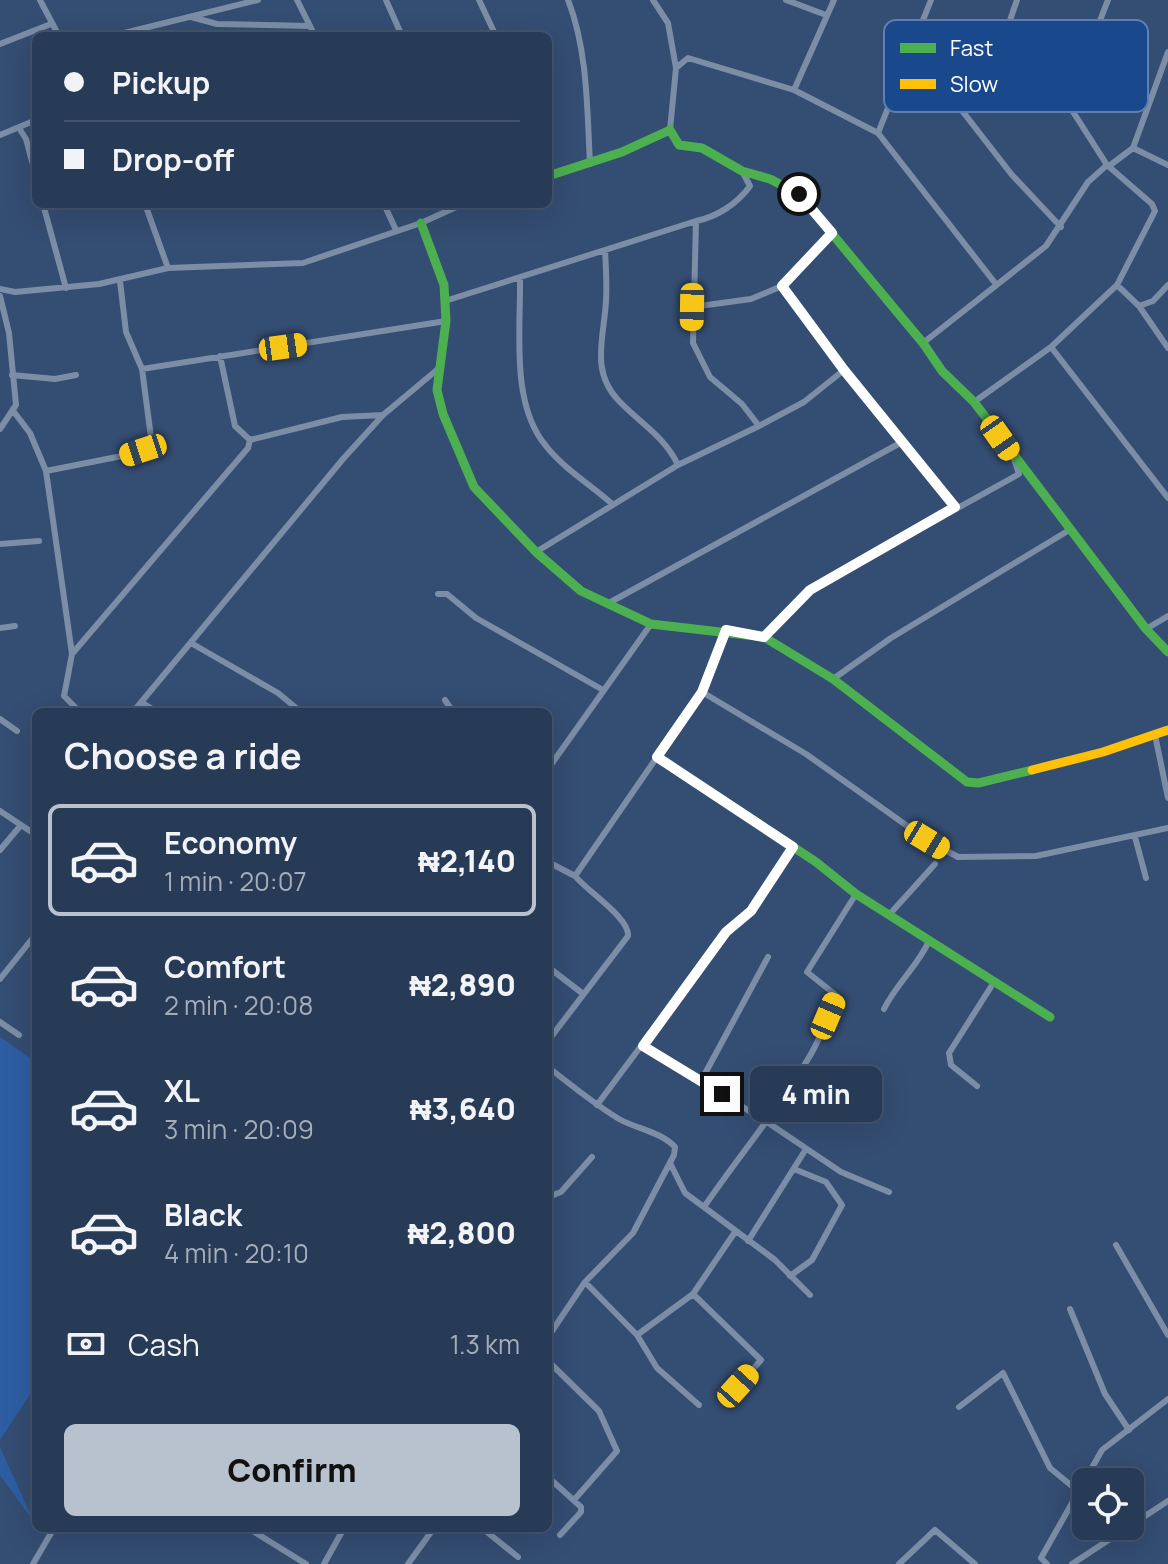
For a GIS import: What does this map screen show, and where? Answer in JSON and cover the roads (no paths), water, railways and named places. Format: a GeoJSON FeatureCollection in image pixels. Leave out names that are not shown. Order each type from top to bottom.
{"type":"FeatureCollection","features":[{"type":"Feature","properties":{"kind":"street"},"geometry":{"type":"LineString","coordinates":[[40,0],[56,32]]}},
{"type":"Feature","properties":{"kind":"street"},"geometry":{"type":"LineString","coordinates":[[127,32],[258,0]]}},
{"type":"Feature","properties":{"kind":"street"},"geometry":{"type":"LineString","coordinates":[[297,0],[313,32]]}},
{"type":"Feature","properties":{"kind":"street"},"geometry":{"type":"LineString","coordinates":[[386,0],[400,32]]}},
{"type":"Feature","properties":{"kind":"street"},"geometry":{"type":"LineString","coordinates":[[479,0],[494,32]]}},
{"type":"Feature","properties":{"kind":"street"},"geometry":{"type":"LineString","coordinates":[[568,0],[578,26],[582,55],[590,164]]}},
{"type":"Feature","properties":{"kind":"street"},"geometry":{"type":"LineString","coordinates":[[653,0],[668,23],[676,68],[670,130],[679,145],[702,148],[742,171],[770,179],[799,194],[872,286],[923,343],[942,371],[974,402],[1012,456],[1019,474],[810,590],[764,637]]}},
{"type":"Feature","properties":{"kind":"street"},"geometry":{"type":"LineString","coordinates":[[786,0],[826,15]]}},
{"type":"Feature","properties":{"kind":"street"},"geometry":{"type":"LineString","coordinates":[[794,90],[834,0]]}},
{"type":"Feature","properties":{"kind":"street"},"geometry":{"type":"LineString","coordinates":[[923,20],[931,0]]}},
{"type":"Feature","properties":{"kind":"street"},"geometry":{"type":"LineString","coordinates":[[1009,20],[1017,0]]}},
{"type":"Feature","properties":{"kind":"street"},"geometry":{"type":"LineString","coordinates":[[1100,20],[1108,0]]}},
{"type":"Feature","properties":{"kind":"street"},"geometry":{"type":"LineString","coordinates":[[187,16],[217,24],[310,26]]}},
{"type":"Feature","properties":{"kind":"street"},"geometry":{"type":"LineString","coordinates":[[0,44],[51,24]]}},
{"type":"Feature","properties":{"kind":"street"},"geometry":{"type":"LineString","coordinates":[[1148,111],[1166,67],[1168,52]]}},
{"type":"Feature","properties":{"kind":"street"},"geometry":{"type":"LineString","coordinates":[[676,68],[688,58],[696,59],[794,90],[878,133],[995,283]]}},
{"type":"Feature","properties":{"kind":"street"},"geometry":{"type":"LineString","coordinates":[[878,133],[886,112]]}},
{"type":"Feature","properties":{"kind":"street"},"geometry":{"type":"LineString","coordinates":[[963,112],[1012,175],[1061,227]]}},
{"type":"Feature","properties":{"kind":"street"},"geometry":{"type":"LineString","coordinates":[[974,402],[1051,347],[1117,285],[1155,211],[1108,165],[1074,112]]}},
{"type":"Feature","properties":{"kind":"street"},"geometry":{"type":"LineString","coordinates":[[923,343],[995,283],[1046,246],[1088,182],[1133,148],[1148,112]]}},
{"type":"Feature","properties":{"kind":"street"},"geometry":{"type":"LineString","coordinates":[[0,135],[32,122]]}},
{"type":"Feature","properties":{"kind":"street"},"geometry":{"type":"LineString","coordinates":[[19,128],[26,139],[32,161]]}},
{"type":"Feature","properties":{"kind":"street"},"geometry":{"type":"LineString","coordinates":[[552,175],[590,164],[670,130]]}},
{"type":"Feature","properties":{"kind":"street"},"geometry":{"type":"LineString","coordinates":[[1133,148],[1168,165]]}},
{"type":"Feature","properties":{"kind":"street"},"geometry":{"type":"LineString","coordinates":[[445,301],[696,221],[736,203],[750,186],[742,171]]}},
{"type":"Feature","properties":{"kind":"street"},"geometry":{"type":"LineString","coordinates":[[44,208],[66,288]]}},
{"type":"Feature","properties":{"kind":"street"},"geometry":{"type":"LineString","coordinates":[[146,208],[168,268]]}},
{"type":"Feature","properties":{"kind":"street"},"geometry":{"type":"LineString","coordinates":[[386,208],[395,228]]}},
{"type":"Feature","properties":{"kind":"street"},"geometry":{"type":"LineString","coordinates":[[0,289],[66,288],[120,281],[168,268],[303,263],[395,228],[421,223],[454,208]]}},
{"type":"Feature","properties":{"kind":"street"},"geometry":{"type":"LineString","coordinates":[[696,221],[693,343],[704,368],[759,426]]}},
{"type":"Feature","properties":{"kind":"street"},"geometry":{"type":"LineString","coordinates":[[421,223],[441,270],[445,301],[446,321],[437,390],[443,414],[474,487],[560,576],[607,604],[651,624],[726,630],[764,637],[833,679],[967,782],[978,783],[1075,759],[1168,730]]}},
{"type":"Feature","properties":{"kind":"street"},"geometry":{"type":"LineString","coordinates":[[692,307],[751,299],[782,286],[832,233]]}},
{"type":"Feature","properties":{"kind":"street"},"geometry":{"type":"LineString","coordinates":[[605,250],[606,301],[599,344],[602,377],[619,401],[668,446],[678,465]]}},
{"type":"Feature","properties":{"kind":"street"},"geometry":{"type":"LineString","coordinates":[[520,277],[521,379],[534,428],[546,447],[611,503]]}},
{"type":"Feature","properties":{"kind":"street"},"geometry":{"type":"LineString","coordinates":[[46,471],[122,456],[152,445],[142,369],[126,332],[120,281]]}},
{"type":"Feature","properties":{"kind":"street"},"geometry":{"type":"LineString","coordinates":[[1117,285],[1139,306],[1168,348]]}},
{"type":"Feature","properties":{"kind":"street"},"geometry":{"type":"LineString","coordinates":[[1139,306],[1153,301],[1168,285]]}},
{"type":"Feature","properties":{"kind":"street"},"geometry":{"type":"LineString","coordinates":[[782,286],[844,370],[955,507]]}},
{"type":"Feature","properties":{"kind":"street"},"geometry":{"type":"LineString","coordinates":[[0,296],[9,333],[14,412],[30,433],[46,471],[72,654],[64,696],[76,708]]}},
{"type":"Feature","properties":{"kind":"street"},"geometry":{"type":"LineString","coordinates":[[142,369],[446,321]]}},
{"type":"Feature","properties":{"kind":"street"},"geometry":{"type":"LineString","coordinates":[[1051,347],[1168,498]]}},
{"type":"Feature","properties":{"kind":"street"},"geometry":{"type":"LineString","coordinates":[[220,356],[235,426],[250,440]]}},
{"type":"Feature","properties":{"kind":"street"},"geometry":{"type":"LineString","coordinates":[[136,708],[383,415],[438,369]]}},
{"type":"Feature","properties":{"kind":"street"},"geometry":{"type":"LineString","coordinates":[[536,552],[611,503],[678,465],[804,402],[844,370]]}},
{"type":"Feature","properties":{"kind":"street"},"geometry":{"type":"LineString","coordinates":[[12,375],[55,379],[76,375]]}},
{"type":"Feature","properties":{"kind":"street"},"geometry":{"type":"LineString","coordinates":[[0,429],[14,412]]}},
{"type":"Feature","properties":{"kind":"street"},"geometry":{"type":"LineString","coordinates":[[250,440],[342,417],[383,415]]}},
{"type":"Feature","properties":{"kind":"street"},"geometry":{"type":"LineString","coordinates":[[72,654],[248,448],[250,440]]}},
{"type":"Feature","properties":{"kind":"street"},"geometry":{"type":"LineString","coordinates":[[607,604],[902,442]]}},
{"type":"Feature","properties":{"kind":"street"},"geometry":{"type":"LineString","coordinates":[[1012,456],[1024,464],[1146,629],[1168,652]]}},
{"type":"Feature","properties":{"kind":"street"},"geometry":{"type":"LineString","coordinates":[[833,679],[891,638],[1071,529]]}},
{"type":"Feature","properties":{"kind":"street"},"geometry":{"type":"LineString","coordinates":[[0,544],[39,541]]}},
{"type":"Feature","properties":{"kind":"street"},"geometry":{"type":"LineString","coordinates":[[438,594],[447,594],[476,618],[603,690]]}},
{"type":"Feature","properties":{"kind":"street"},"geometry":{"type":"LineString","coordinates":[[1146,629],[1168,616]]}},
{"type":"Feature","properties":{"kind":"street"},"geometry":{"type":"LineString","coordinates":[[552,763],[651,624]]}},
{"type":"Feature","properties":{"kind":"street"},"geometry":{"type":"LineString","coordinates":[[0,628],[15,626]]}},
{"type":"Feature","properties":{"kind":"street"},"geometry":{"type":"LineString","coordinates":[[575,876],[702,692],[726,630]]}},
{"type":"Feature","properties":{"kind":"street"},"geometry":{"type":"LineString","coordinates":[[191,643],[278,693],[296,708]]}},
{"type":"Feature","properties":{"kind":"street"},"geometry":{"type":"LineString","coordinates":[[702,692],[806,754],[927,840],[958,857],[1036,856],[1168,828]]}},
{"type":"Feature","properties":{"kind":"street"},"geometry":{"type":"LineString","coordinates":[[445,700],[450,708]]}},
{"type":"Feature","properties":{"kind":"street"},"geometry":{"type":"LineString","coordinates":[[141,702],[151,708]]}},
{"type":"Feature","properties":{"kind":"street"},"geometry":{"type":"LineString","coordinates":[[0,719],[17,731]]}},
{"type":"Feature","properties":{"kind":"street"},"geometry":{"type":"LineString","coordinates":[[1155,735],[1168,798]]}},
{"type":"Feature","properties":{"kind":"street"},"geometry":{"type":"LineString","coordinates":[[657,757],[793,847],[856,894],[1050,1017]]}},
{"type":"Feature","properties":{"kind":"street"},"geometry":{"type":"LineString","coordinates":[[0,811],[32,831]]}},
{"type":"Feature","properties":{"kind":"street"},"geometry":{"type":"LineString","coordinates":[[0,850],[21,825]]}},
{"type":"Feature","properties":{"kind":"street"},"geometry":{"type":"LineString","coordinates":[[1135,837],[1146,878]]}},
{"type":"Feature","properties":{"kind":"street"},"geometry":{"type":"LineString","coordinates":[[597,1105],[726,932],[751,911],[793,847]]}},
{"type":"Feature","properties":{"kind":"street"},"geometry":{"type":"LineString","coordinates":[[552,864],[575,876],[589,893],[623,919],[629,929],[619,949],[552,1035]]}},
{"type":"Feature","properties":{"kind":"street"},"geometry":{"type":"LineString","coordinates":[[889,915],[935,864]]}},
{"type":"Feature","properties":{"kind":"street"},"geometry":{"type":"LineString","coordinates":[[704,1207],[764,1120],[781,1103],[811,1055],[837,996],[807,972],[856,894]]}},
{"type":"Feature","properties":{"kind":"street"},"geometry":{"type":"LineString","coordinates":[[0,979],[32,939]]}},
{"type":"Feature","properties":{"kind":"street"},"geometry":{"type":"LineString","coordinates":[[884,1009],[902,977],[917,965],[929,941]]}},
{"type":"Feature","properties":{"kind":"street"},"geometry":{"type":"LineString","coordinates":[[701,1081],[768,957]]}},
{"type":"Feature","properties":{"kind":"street"},"geometry":{"type":"LineString","coordinates":[[552,970],[582,993]]}},
{"type":"Feature","properties":{"kind":"street"},"geometry":{"type":"LineString","coordinates":[[977,1086],[951,1065],[949,1053],[994,982]]}},
{"type":"Feature","properties":{"kind":"street"},"geometry":{"type":"LineString","coordinates":[[0,1022],[19,1035]]}},
{"type":"Feature","properties":{"kind":"street"},"geometry":{"type":"LineString","coordinates":[[643,1046],[764,1120],[841,1172],[889,1192]]}},
{"type":"Feature","properties":{"kind":"street"},"geometry":{"type":"LineString","coordinates":[[552,1070],[597,1105],[623,1121],[667,1139],[675,1147],[670,1163],[633,1233],[585,1282],[552,1331]]}},
{"type":"Feature","properties":{"kind":"street"},"geometry":{"type":"LineString","coordinates":[[748,1241],[806,1149]]}},
{"type":"Feature","properties":{"kind":"street"},"geometry":{"type":"LineString","coordinates":[[552,1195],[561,1192],[592,1157]]}},
{"type":"Feature","properties":{"kind":"street"},"geometry":{"type":"LineString","coordinates":[[670,1163],[685,1193],[775,1260],[810,1295]]}},
{"type":"Feature","properties":{"kind":"street"},"geometry":{"type":"LineString","coordinates":[[790,1276],[812,1260],[842,1205],[826,1182],[794,1169]]}},
{"type":"Feature","properties":{"kind":"street"},"geometry":{"type":"LineString","coordinates":[[637,1335],[693,1294],[735,1232]]}},
{"type":"Feature","properties":{"kind":"street"},"geometry":{"type":"LineString","coordinates":[[1116,1245],[1168,1335]]}},
{"type":"Feature","properties":{"kind":"street"},"geometry":{"type":"LineString","coordinates":[[585,1282],[637,1335],[657,1368],[699,1405]]}},
{"type":"Feature","properties":{"kind":"street"},"geometry":{"type":"LineString","coordinates":[[693,1294],[761,1360],[738,1386]]}},
{"type":"Feature","properties":{"kind":"street"},"geometry":{"type":"LineString","coordinates":[[1070,1309],[1105,1394],[1129,1430]]}},
{"type":"Feature","properties":{"kind":"street"},"geometry":{"type":"LineString","coordinates":[[552,1365],[599,1411],[617,1451],[574,1500]]}},
{"type":"Feature","properties":{"kind":"street"},"geometry":{"type":"LineString","coordinates":[[959,1407],[1003,1373],[1050,1468],[1072,1486]]}},
{"type":"Feature","properties":{"kind":"street"},"geometry":{"type":"LineString","coordinates":[[1091,1468],[1102,1450],[1168,1399]]}},
{"type":"Feature","properties":{"kind":"street"},"geometry":{"type":"LineString","coordinates":[[552,1481],[581,1507],[581,1512],[560,1535]]}},
{"type":"Feature","properties":{"kind":"street"},"geometry":{"type":"LineString","coordinates":[[1072,1564],[1168,1501]]}},
{"type":"Feature","properties":{"kind":"street"},"geometry":{"type":"LineString","coordinates":[[1047,1564],[1041,1558],[1072,1502]]}},
{"type":"Feature","properties":{"kind":"street"},"geometry":{"type":"LineString","coordinates":[[899,1564],[935,1530],[975,1564]]}},
{"type":"Feature","properties":{"kind":"street"},"geometry":{"type":"LineString","coordinates":[[33,1564],[52,1532]]}},
{"type":"Feature","properties":{"kind":"street"},"geometry":{"type":"LineString","coordinates":[[255,1532],[306,1564]]}},
{"type":"Feature","properties":{"kind":"street"},"geometry":{"type":"LineString","coordinates":[[324,1564],[342,1532]]}},
{"type":"Feature","properties":{"kind":"street"},"geometry":{"type":"LineString","coordinates":[[408,1564],[431,1532]]}},
{"type":"Feature","properties":{"kind":"street"},"geometry":{"type":"LineString","coordinates":[[487,1532],[518,1557]]}}]}
